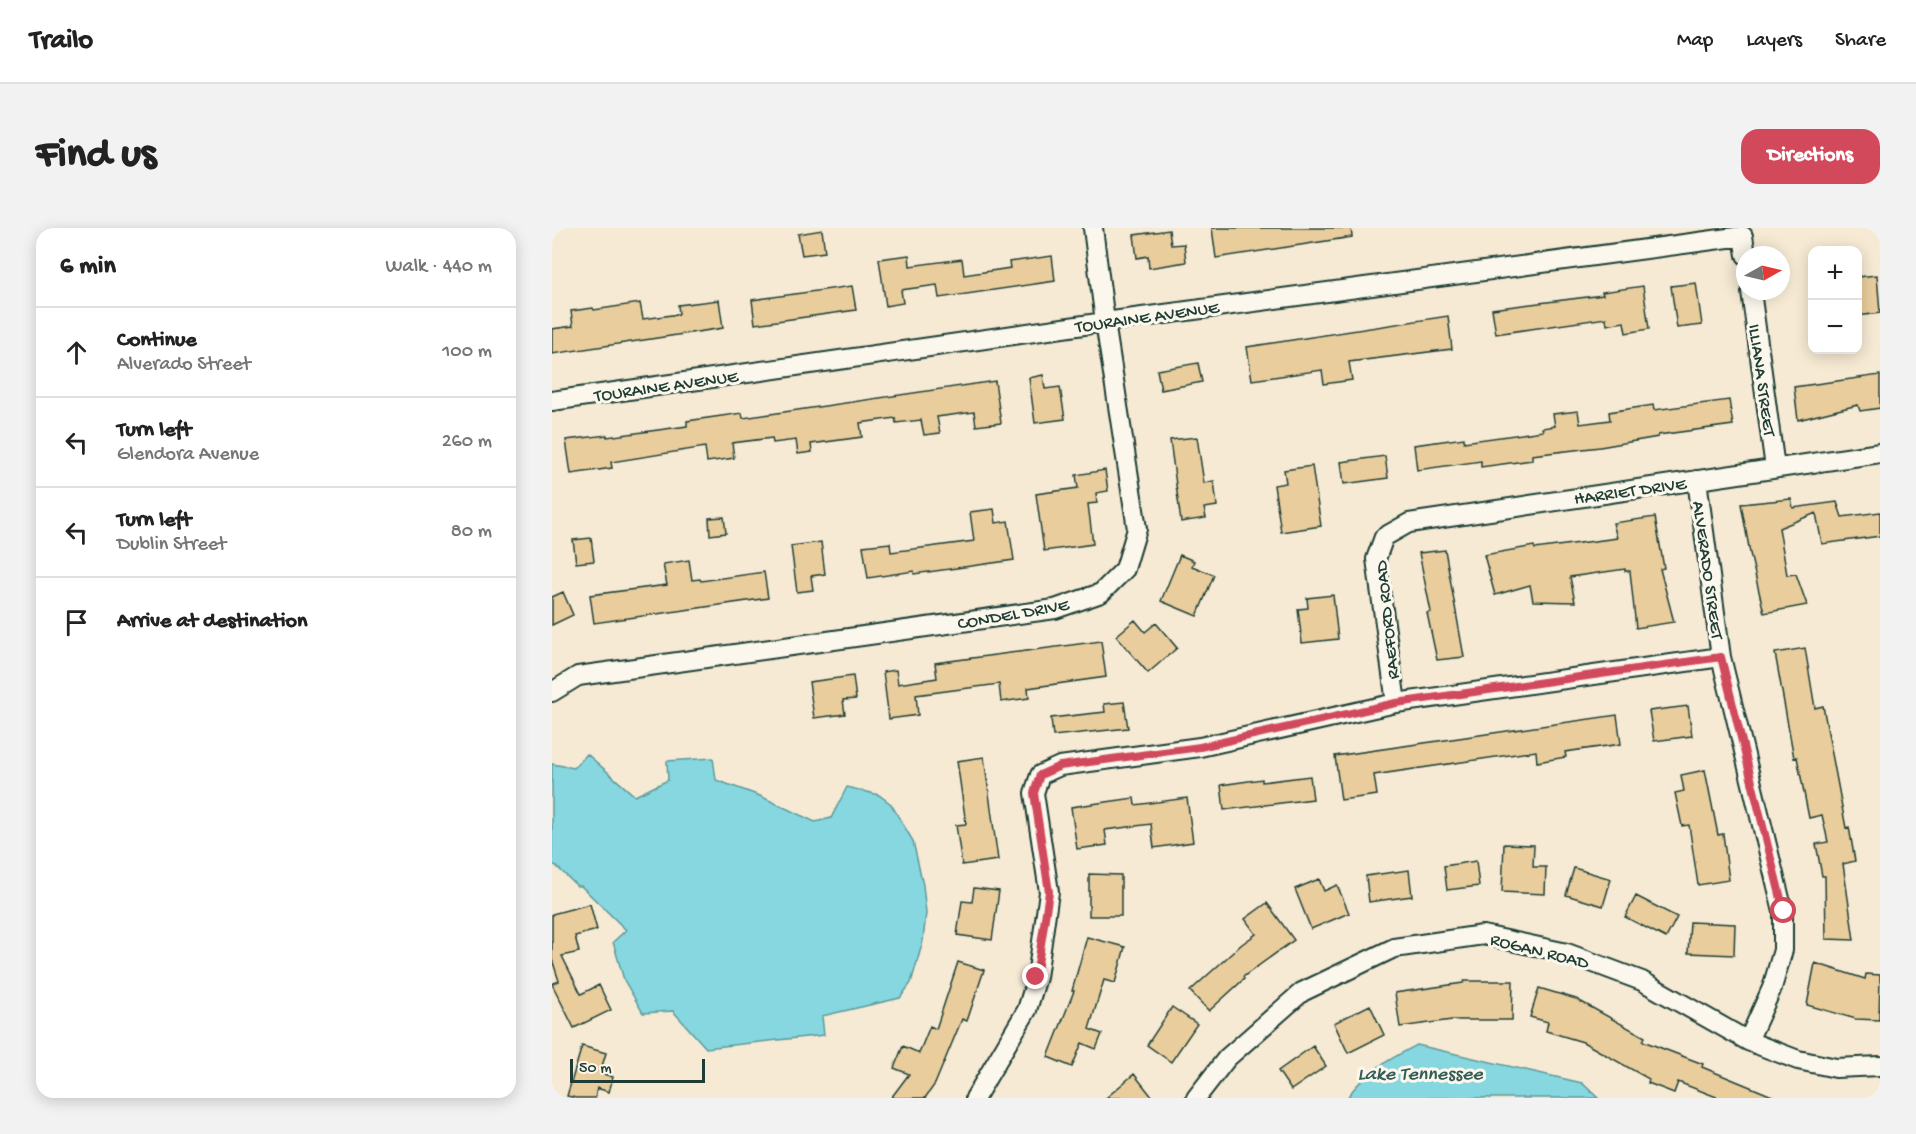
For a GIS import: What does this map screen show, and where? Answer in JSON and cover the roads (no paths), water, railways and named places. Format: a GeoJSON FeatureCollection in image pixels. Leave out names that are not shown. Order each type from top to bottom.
{"type":"FeatureCollection","features":[{"type":"Feature","properties":{"kind":"street","name":"CONDEL DRIVE"},"geometry":{"type":"LineString","coordinates":[[552,692],[578,676],[1055,609],[1101,593],[1125,569],[1137,529],[1093,228]]}},
{"type":"Feature","properties":{"kind":"street","name":"TOURAINE AVENUE"},"geometry":{"type":"LineString","coordinates":[[552,402],[1105,322],[1743,236],[1745,246]]}},
{"type":"Feature","properties":{"kind":"street","name":"ILLIANA STREET"},"geometry":{"type":"LineString","coordinates":[[1752,300],[1775,468]]}},
{"type":"Feature","properties":{"kind":"street","name":"HARRIET DRIVE"},"geometry":{"type":"LineString","coordinates":[[1384,537],[1409,523],[1880,453]]}},
{"type":"Feature","properties":{"kind":"street","name":"ALVERADO STREET"},"geometry":{"type":"LineString","coordinates":[[1697,480],[1721,657],[1784,911],[1783,950],[1772,988],[1748,1041]]}},
{"type":"Feature","properties":{"kind":"street","name":"RAEFORD ROAD"},"geometry":{"type":"LineString","coordinates":[[1384,537],[1376,559],[1396,703]]}},
{"type":"Feature","properties":{"kind":"street"},"geometry":{"type":"LineString","coordinates":[[975,1098],[1027,1010],[1036,977],[1049,892],[1034,793],[1040,775],[1060,766],[1200,747],[1396,703],[1721,657]]}},
{"type":"Feature","properties":{"kind":"street","name":"ROGAN ROAD"},"geometry":{"type":"LineString","coordinates":[[1196,1098],[1227,1058],[1302,992],[1394,948],[1483,935],[1567,953],[1642,981],[1748,1041],[1798,1060],[1836,1068],[1880,1066]]}},
{"type":"Feature","properties":{"kind":"water"},"geometry":{"type":"Polygon","coordinates":[[[587,754],[635,796],[668,780],[667,761],[713,758],[716,780],[760,796],[815,822],[831,818],[847,787],[879,795],[891,804],[913,841],[923,885],[926,913],[923,941],[911,983],[900,998],[822,1016],[824,1035],[706,1048],[673,1011],[643,1013],[624,980],[613,942],[626,930],[581,886],[577,886],[555,865],[552,865],[552,764],[574,768],[587,754]]]}},
{"type":"Feature","properties":{"kind":"water","name":"Lake Tennessee"},"geometry":{"type":"Polygon","coordinates":[[[1417,1045],[1582,1083],[1598,1098],[1347,1098],[1370,1073],[1417,1045]]]}}]}
